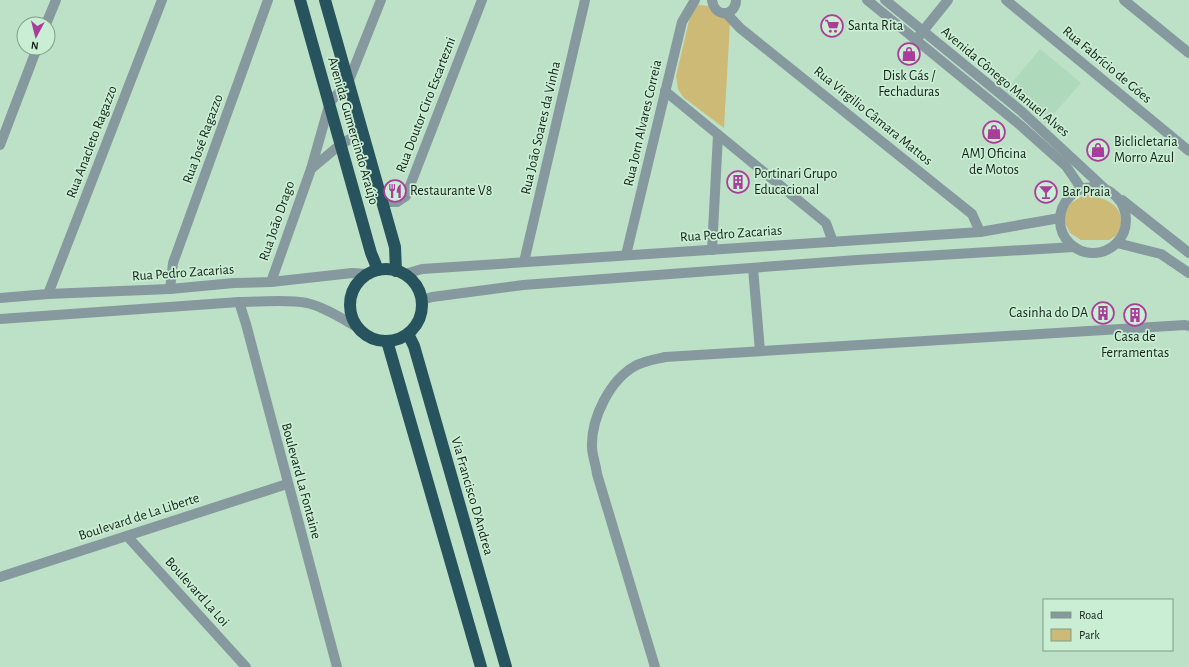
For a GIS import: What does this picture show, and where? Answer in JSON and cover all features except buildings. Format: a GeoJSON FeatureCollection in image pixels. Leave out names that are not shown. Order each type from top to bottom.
{"type":"FeatureCollection","features":[{"type":"Feature","properties":{"kind":"highway","name":"Avenida Gumercindo Araújo"},"geometry":{"type":"LineString","coordinates":[[300,0],[330,102],[371,253],[373,272]]}},
{"type":"Feature","properties":{"kind":"highway","name":"Avenida Gumercindo Araújo"},"geometry":{"type":"LineString","coordinates":[[325,0],[401,272]]}},
{"type":"Feature","properties":{"kind":"highway"},"geometry":{"type":"LineString","coordinates":[[387,269],[401,272],[413,281],[419,290],[422,300],[422,312],[417,324],[408,334],[398,339],[388,341],[376,340],[365,335],[357,327],[351,316],[350,304],[352,293],[358,282],[373,272],[387,269]]}},
{"type":"Feature","properties":{"kind":"highway","name":"Via Francisco D'Andrea"},"geometry":{"type":"LineString","coordinates":[[408,334],[414,346],[506,667]]}},
{"type":"Feature","properties":{"kind":"highway"},"geometry":{"type":"LineString","coordinates":[[388,341],[481,667]]}},
{"type":"Feature","properties":{"kind":"street"},"geometry":{"type":"LineString","coordinates":[[49,16],[56,0]]}},
{"type":"Feature","properties":{"kind":"street","name":"Rua Anacleto Ragazzo"},"geometry":{"type":"LineString","coordinates":[[48,294],[162,0]]}},
{"type":"Feature","properties":{"kind":"street","name":"Rua José Ragazzo"},"geometry":{"type":"LineString","coordinates":[[170,289],[173,263],[268,0]]}},
{"type":"Feature","properties":{"kind":"street","name":"Rua João Drago"},"geometry":{"type":"LineString","coordinates":[[271,282],[311,169],[330,102],[348,83],[381,0]]}},
{"type":"Feature","properties":{"kind":"street","name":"Rua Doutor Ciro Escartezni"},"geometry":{"type":"LineString","coordinates":[[382,202],[397,202],[406,196],[482,0]]}},
{"type":"Feature","properties":{"kind":"street","name":"Rua João Soares da Vinha"},"geometry":{"type":"LineString","coordinates":[[524,262],[585,0]]}},
{"type":"Feature","properties":{"kind":"street","name":"Rua Jorn Alvares Correia"},"geometry":{"type":"LineString","coordinates":[[626,255],[682,22],[695,0]]}},
{"type":"Feature","properties":{"kind":"street","name":"Rua Virgilio Câmara Mattos"},"geometry":{"type":"LineString","coordinates":[[712,0],[713,6],[718,12],[734,5],[740,28],[972,214],[980,232]]}},
{"type":"Feature","properties":{"kind":"street","name":"Avenida Cônego Manuel Alves"},"geometry":{"type":"LineString","coordinates":[[867,0],[1020,125],[1066,166],[1081,188]]}},
{"type":"Feature","properties":{"kind":"street","name":"Avenida Cônego Manuel Alves"},"geometry":{"type":"LineString","coordinates":[[885,0],[1021,111],[1104,188]]}},
{"type":"Feature","properties":{"kind":"street"},"geometry":{"type":"LineString","coordinates":[[916,40],[948,0]]}},
{"type":"Feature","properties":{"kind":"street","name":"Rua Fabrício de Góes"},"geometry":{"type":"LineString","coordinates":[[1006,0],[1189,151]]}},
{"type":"Feature","properties":{"kind":"street"},"geometry":{"type":"LineString","coordinates":[[1124,0],[1189,53]]}},
{"type":"Feature","properties":{"kind":"street"},"geometry":{"type":"LineString","coordinates":[[0,146],[34,56]]}},
{"type":"Feature","properties":{"kind":"street"},"geometry":{"type":"LineString","coordinates":[[665,91],[826,223],[833,242]]}},
{"type":"Feature","properties":{"kind":"street","name":"Rua João Drago"},"geometry":{"type":"LineString","coordinates":[[311,169],[341,144],[363,132]]}},
{"type":"Feature","properties":{"kind":"street"},"geometry":{"type":"LineString","coordinates":[[712,250],[718,135]]}},
{"type":"Feature","properties":{"kind":"street"},"geometry":{"type":"LineString","coordinates":[[1114,193],[1122,202],[1126,212],[1127,223],[1123,234],[1116,244],[1107,250],[1096,253],[1085,252],[1074,247],[1066,239],[1061,229],[1061,208],[1073,193],[1081,188],[1092,186],[1104,188],[1114,193],[1189,253]]}},
{"type":"Feature","properties":{"kind":"street","name":"Rua Pedro Zacarias"},"geometry":{"type":"LineString","coordinates":[[401,272],[422,269],[980,232],[1060,218]]}},
{"type":"Feature","properties":{"kind":"street"},"geometry":{"type":"LineString","coordinates":[[1116,244],[1161,254],[1188,272]]}},
{"type":"Feature","properties":{"kind":"street"},"geometry":{"type":"LineString","coordinates":[[422,300],[432,297],[523,284],[1074,247]]}},
{"type":"Feature","properties":{"kind":"street"},"geometry":{"type":"LineString","coordinates":[[754,268],[760,351]]}},
{"type":"Feature","properties":{"kind":"street","name":"Rua Pedro Zacarias"},"geometry":{"type":"LineString","coordinates":[[0,298],[271,282],[373,272]]}},
{"type":"Feature","properties":{"kind":"street"},"geometry":{"type":"LineString","coordinates":[[0,319],[238,302],[307,303],[327,310],[357,327]]}},
{"type":"Feature","properties":{"kind":"street","name":"Boulevard La Fontaine"},"geometry":{"type":"LineString","coordinates":[[238,302],[246,324],[336,667]]}},
{"type":"Feature","properties":{"kind":"street"},"geometry":{"type":"LineString","coordinates":[[655,667],[598,474],[592,447],[596,423],[604,400],[618,380],[636,365],[665,357],[1189,326]]}},
{"type":"Feature","properties":{"kind":"street","name":"Boulevard de La Liberte"},"geometry":{"type":"LineString","coordinates":[[0,577],[287,484]]}},
{"type":"Feature","properties":{"kind":"street","name":"Boulevard La Loi"},"geometry":{"type":"LineString","coordinates":[[127,536],[246,667]]}},
{"type":"Feature","properties":{"kind":"shaded area"},"geometry":{"type":"Polygon","coordinates":[[[1040,49],[1081,83],[1045,124],[1005,91],[1040,49]]]}},
{"type":"Feature","properties":{"kind":"green space"},"geometry":{"type":"Polygon","coordinates":[[[699,5],[709,6],[730,23],[724,128],[683,97],[678,89],[676,76],[692,8],[699,5]]]}},
{"type":"Feature","properties":{"kind":"green space"},"geometry":{"type":"Polygon","coordinates":[[[1086,194],[1102,198],[1114,205],[1120,216],[1120,233],[1109,240],[1081,240],[1070,233],[1065,223],[1064,213],[1071,203],[1086,194]]]}},
{"type":"Feature","properties":{"kind":"place","name":"Santa Rita"},"geometry":{"type":"Point","coordinates":[832,26]}},
{"type":"Feature","properties":{"kind":"place","name":"Disk Gás / Fechaduras"},"geometry":{"type":"Point","coordinates":[909,54]}},
{"type":"Feature","properties":{"kind":"place","name":"AMJ Oficina de Motos"},"geometry":{"type":"Point","coordinates":[994,132]}},
{"type":"Feature","properties":{"kind":"place","name":"Biclicletaria Morro Azul"},"geometry":{"type":"Point","coordinates":[1098,150]}},
{"type":"Feature","properties":{"kind":"place","name":"Portinari Grupo Educacional"},"geometry":{"type":"Point","coordinates":[738,182]}},
{"type":"Feature","properties":{"kind":"place","name":"Restaurante V8"},"geometry":{"type":"Point","coordinates":[395,191]}},
{"type":"Feature","properties":{"kind":"place","name":"Bar Praia"},"geometry":{"type":"Point","coordinates":[1046,192]}},
{"type":"Feature","properties":{"kind":"place","name":"Casinha do DA"},"geometry":{"type":"Point","coordinates":[1103,313]}},
{"type":"Feature","properties":{"kind":"place","name":"Casa de Ferramentas"},"geometry":{"type":"Point","coordinates":[1135,315]}}]}
